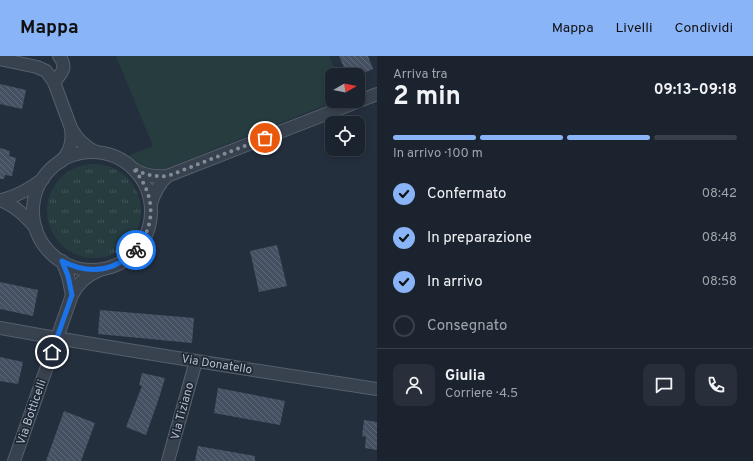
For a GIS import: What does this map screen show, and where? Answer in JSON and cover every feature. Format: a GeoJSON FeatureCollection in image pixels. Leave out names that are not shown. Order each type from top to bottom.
{"type":"FeatureCollection","features":[{"type":"Feature","properties":{"kind":"street"},"geometry":{"type":"LineString","coordinates":[[54,82],[62,72],[64,65],[59,56]]}},
{"type":"Feature","properties":{"kind":"street"},"geometry":{"type":"LineString","coordinates":[[0,59],[37,67],[46,71],[54,82],[71,128],[78,140],[89,149],[116,157],[146,175],[153,176],[168,176],[377,94]]}},
{"type":"Feature","properties":{"kind":"street"},"geometry":{"type":"LineString","coordinates":[[71,128],[72,138],[69,150],[62,160],[44,179],[37,193],[34,208],[34,218],[40,238],[53,255],[62,261],[81,269],[101,269],[111,267],[136,251],[147,234],[150,224],[151,204],[145,185],[133,168]]}},
{"type":"Feature","properties":{"kind":"street"},"geometry":{"type":"LineString","coordinates":[[57,164],[76,155],[96,152]]}},
{"type":"Feature","properties":{"kind":"street"},"geometry":{"type":"LineString","coordinates":[[151,204],[158,188],[168,176]]}},
{"type":"Feature","properties":{"kind":"street"},"geometry":{"type":"LineString","coordinates":[[1,200],[20,194],[44,179]]}},
{"type":"Feature","properties":{"kind":"street"},"geometry":{"type":"LineString","coordinates":[[1,200],[22,213],[36,228]]}},
{"type":"Feature","properties":{"kind":"street"},"geometry":{"type":"LineString","coordinates":[[62,261],[68,276],[72,295]]}},
{"type":"Feature","properties":{"kind":"street","name":"Via Botticelli"},"geometry":{"type":"LineString","coordinates":[[14,461],[72,295],[75,289],[85,278],[101,269]]}},
{"type":"Feature","properties":{"kind":"street","name":"Via Donatello"},"geometry":{"type":"LineString","coordinates":[[0,328],[196,361],[377,389]]}},
{"type":"Feature","properties":{"kind":"street","name":"Via Tiziano"},"geometry":{"type":"LineString","coordinates":[[168,461],[196,361]]}},
{"type":"Feature","properties":{"kind":"green space"},"geometry":{"type":"Polygon","coordinates":[[[116,56],[329,56],[334,68],[325,68],[325,105],[165,169],[156,171],[143,168],[128,156],[153,146],[116,56]]]}},
{"type":"Feature","properties":{"kind":"green space"},"geometry":{"type":"Polygon","coordinates":[[[94,164],[112,167],[127,178],[138,193],[141,211],[138,229],[127,244],[112,255],[94,258],[76,255],[61,244],[50,229],[47,211],[50,193],[61,178],[76,167],[94,164]]]}},
{"type":"Feature","properties":{"kind":"building"},"geometry":{"type":"Polygon","coordinates":[[[339,56],[368,56],[373,69],[365,72],[365,68],[344,68],[339,56]]]}},
{"type":"Feature","properties":{"kind":"building"},"geometry":{"type":"Polygon","coordinates":[[[0,84],[26,90],[22,109],[0,104],[0,84]]]}},
{"type":"Feature","properties":{"kind":"building"},"geometry":{"type":"Polygon","coordinates":[[[0,148],[10,151],[9,156],[16,158],[12,176],[5,175],[4,179],[0,179],[0,148]]]}},
{"type":"Feature","properties":{"kind":"building"},"geometry":{"type":"Polygon","coordinates":[[[277,245],[287,286],[259,292],[250,251],[277,245]]]}},
{"type":"Feature","properties":{"kind":"building"},"geometry":{"type":"Polygon","coordinates":[[[0,282],[38,290],[33,316],[0,309],[0,282]]]}},
{"type":"Feature","properties":{"kind":"building"},"geometry":{"type":"Polygon","coordinates":[[[100,310],[194,318],[192,343],[98,334],[100,310]]]}},
{"type":"Feature","properties":{"kind":"building"},"geometry":{"type":"Polygon","coordinates":[[[0,357],[23,362],[18,384],[0,381],[0,357]]]}},
{"type":"Feature","properties":{"kind":"building"},"geometry":{"type":"Polygon","coordinates":[[[142,373],[165,378],[146,435],[126,427],[142,386],[139,385],[142,373]]]}},
{"type":"Feature","properties":{"kind":"building"},"geometry":{"type":"Polygon","coordinates":[[[218,388],[285,401],[280,425],[214,413],[218,388]]]}},
{"type":"Feature","properties":{"kind":"building"},"geometry":{"type":"Polygon","coordinates":[[[64,411],[95,423],[81,461],[46,461],[64,411]]]}},
{"type":"Feature","properties":{"kind":"building"},"geometry":{"type":"Polygon","coordinates":[[[364,420],[377,422],[377,450],[365,448],[366,437],[362,436],[364,420]]]}},
{"type":"Feature","properties":{"kind":"building"},"geometry":{"type":"Polygon","coordinates":[[[198,446],[255,456],[255,461],[195,461],[198,446]]]}},
{"type":"Feature","properties":{"kind":"way so far"},"geometry":{"type":"LineString","coordinates":[[136,250],[147,234],[150,224],[151,204],[145,185],[133,168],[146,175],[160,177],[168,176],[265,138]]}},
{"type":"Feature","properties":{"kind":"route"},"geometry":{"type":"LineString","coordinates":[[52,352],[72,295],[68,276],[62,261],[81,269],[101,269],[120,263],[129,258],[136,250]]}}]}
